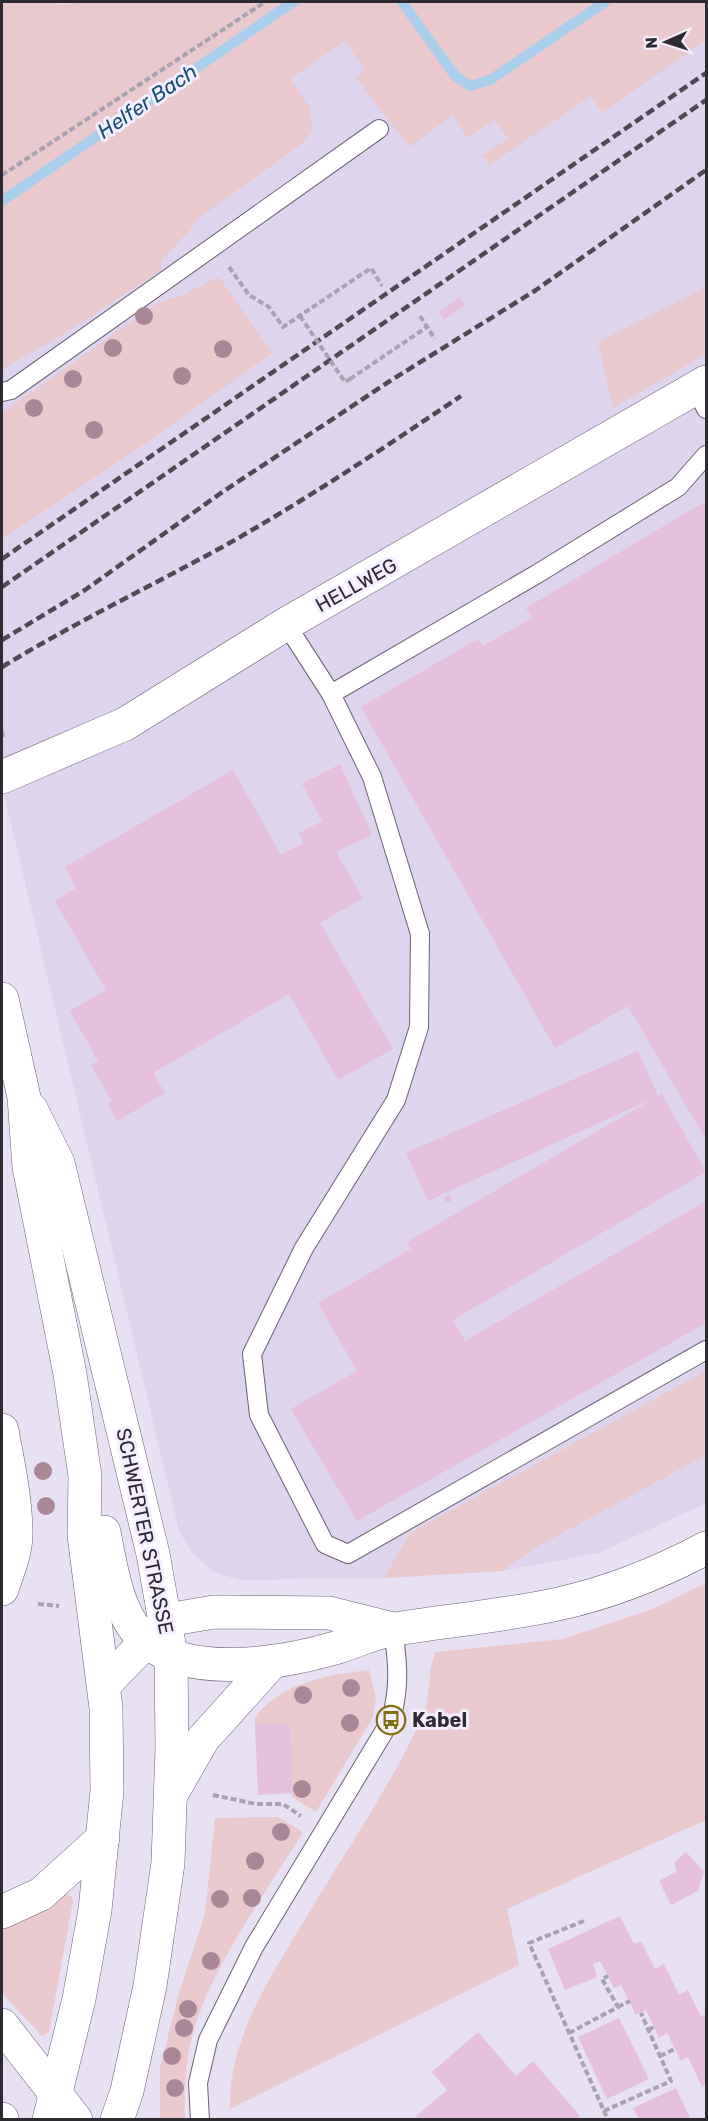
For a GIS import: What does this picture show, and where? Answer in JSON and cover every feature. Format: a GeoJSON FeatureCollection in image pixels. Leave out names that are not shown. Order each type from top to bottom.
{"type":"FeatureCollection","features":[{"type":"Feature","properties":{"kind":"street","name":"HELLWEG"},"geometry":{"type":"LineString","coordinates":[[2,777],[125,724],[286,624],[703,393]]}},
{"type":"Feature","properties":{"kind":"street","name":"SCHWERTER STRASSE"},"geometry":{"type":"LineString","coordinates":[[2,999],[24,1097],[29,1167],[70,1374],[85,1476],[84,1535],[104,1685],[107,1791],[103,1838],[89,1944],[60,2112]]}},
{"type":"Feature","properties":{"kind":"street","name":"SCHWERTER STRASSE"},"geometry":{"type":"LineString","coordinates":[[24,1097],[58,1163],[150,1542],[161,1639],[171,1795],[168,1863],[150,1986],[127,2091],[117,2120]]}},
{"type":"Feature","properties":{"kind":"street"},"geometry":{"type":"LineString","coordinates":[[2,1430],[12,1485],[16,1535],[12,1558],[2,1589]]}},
{"type":"Feature","properties":{"kind":"street"},"geometry":{"type":"LineString","coordinates":[[85,1476],[129,1620],[161,1639],[216,1665],[273,1661],[333,1649],[393,1629],[451,1623],[559,1604],[636,1579],[706,1548]]}},
{"type":"Feature","properties":{"kind":"street"},"geometry":{"type":"LineString","coordinates":[[104,1685],[161,1639],[214,1612],[330,1613],[393,1629]]}},
{"type":"Feature","properties":{"kind":"street"},"geometry":{"type":"LineString","coordinates":[[171,1795],[203,1739],[273,1661]]}},
{"type":"Feature","properties":{"kind":"street"},"geometry":{"type":"LineString","coordinates":[[2,1912],[41,1894],[103,1838]]}},
{"type":"Feature","properties":{"kind":"street"},"geometry":{"type":"LineString","coordinates":[[2,2025],[60,2112]]}},
{"type":"Feature","properties":{"kind":"lane"},"geometry":{"type":"LineString","coordinates":[[2,392],[10,390],[379,129]]}},
{"type":"Feature","properties":{"kind":"lane"},"geometry":{"type":"LineString","coordinates":[[331,694],[537,574],[678,487],[706,455]]}},
{"type":"Feature","properties":{"kind":"lane"},"geometry":{"type":"LineString","coordinates":[[286,624],[331,694],[372,777],[420,934],[419,1027],[396,1100],[304,1248],[252,1354],[260,1415],[325,1544],[348,1554],[706,1350]]}},
{"type":"Feature","properties":{"kind":"lane"},"geometry":{"type":"LineString","coordinates":[[200,2120],[198,2083],[208,2040],[254,1947],[391,1720],[399,1693],[393,1629]]}},
{"type":"Feature","properties":{"kind":"path"},"geometry":{"type":"LineString","coordinates":[[2,175],[265,2]]}},
{"type":"Feature","properties":{"kind":"path"},"geometry":{"type":"LineString","coordinates":[[214,245],[249,295],[268,307],[283,327],[371,268],[382,286]]}},
{"type":"Feature","properties":{"kind":"path"},"geometry":{"type":"LineString","coordinates":[[300,316],[345,382],[427,327]]}},
{"type":"Feature","properties":{"kind":"path"},"geometry":{"type":"LineString","coordinates":[[420,316],[435,339]]}},
{"type":"Feature","properties":{"kind":"path"},"geometry":{"type":"LineString","coordinates":[[2,724],[2,731]]}},
{"type":"Feature","properties":{"kind":"path"},"geometry":{"type":"LineString","coordinates":[[213,1795],[256,1804],[283,1804],[310,1822]]}},
{"type":"Feature","properties":{"kind":"path"},"geometry":{"type":"LineString","coordinates":[[584,1920],[529,1943],[608,2120]]}},
{"type":"Feature","properties":{"kind":"path"},"geometry":{"type":"LineString","coordinates":[[608,1976],[602,1979],[618,2007]]}},
{"type":"Feature","properties":{"kind":"path"},"geometry":{"type":"LineString","coordinates":[[569,2033],[630,2001]]}},
{"type":"Feature","properties":{"kind":"path"},"geometry":{"type":"LineString","coordinates":[[604,2111],[671,2081],[641,2013]]}},
{"type":"Feature","properties":{"kind":"path"},"geometry":{"type":"LineString","coordinates":[[648,2030],[654,2027]]}},
{"type":"Feature","properties":{"kind":"path"},"geometry":{"type":"LineString","coordinates":[[660,2056],[675,2049]]}},
{"type":"Feature","properties":{"kind":"shaded area"},"geometry":{"type":"Polygon","coordinates":[[[2,2],[706,2],[706,1503],[599,1553],[502,1571],[384,1578],[239,1580],[214,1572],[192,1553],[179,1531],[2,786],[2,2]]]}},
{"type":"Feature","properties":{"kind":"shaded area"},"geometry":{"type":"Polygon","coordinates":[[[2,2],[55,2],[59,5],[86,2],[706,2],[706,40],[602,113],[591,96],[489,165],[482,156],[508,139],[495,120],[467,138],[453,115],[410,147],[355,77],[365,70],[345,41],[290,79],[310,108],[312,132],[300,145],[196,220],[193,227],[161,260],[161,270],[64,334],[2,369],[2,2]]]}},
{"type":"Feature","properties":{"kind":"shaded area"},"geometry":{"type":"Polygon","coordinates":[[[219,277],[272,353],[149,441],[2,539],[2,413],[158,303],[181,296],[219,277]]]}},
{"type":"Feature","properties":{"kind":"shaded area"},"geometry":{"type":"Polygon","coordinates":[[[706,287],[706,354],[613,408],[598,342],[706,287]]]}},
{"type":"Feature","properties":{"kind":"shaded area"},"geometry":{"type":"Polygon","coordinates":[[[706,1371],[706,1455],[535,1548],[502,1571],[384,1578],[410,1533],[706,1371]]]}},
{"type":"Feature","properties":{"kind":"shaded area"},"geometry":{"type":"Polygon","coordinates":[[[706,1583],[706,1820],[507,1909],[519,1965],[230,2109],[231,2083],[244,2032],[280,1961],[382,1794],[409,1744],[425,1710],[431,1668],[436,1652],[563,1639],[655,1608],[706,1583]]]}},
{"type":"Feature","properties":{"kind":"shaded area"},"geometry":{"type":"Polygon","coordinates":[[[369,1670],[376,1698],[373,1717],[316,1812],[292,1797],[290,1725],[255,1725],[255,1718],[278,1696],[306,1682],[369,1670]]]}},
{"type":"Feature","properties":{"kind":"shaded area"},"geometry":{"type":"Polygon","coordinates":[[[278,1817],[303,1832],[225,1958],[200,2011],[188,2057],[185,2119],[160,2119],[160,2068],[178,1996],[205,1914],[215,1818],[278,1817]]]}},
{"type":"Feature","properties":{"kind":"shaded area"},"geometry":{"type":"Polygon","coordinates":[[[65,1894],[72,1897],[73,1901],[49,2032],[42,2036],[2,1993],[2,1928],[65,1894]]]}},
{"type":"Feature","properties":{"kind":"building"},"geometry":{"type":"Polygon","coordinates":[[[460,297],[465,305],[444,320],[439,312],[460,297]]]}},
{"type":"Feature","properties":{"kind":"building"},"geometry":{"type":"Polygon","coordinates":[[[706,501],[706,1140],[628,1006],[555,1048],[361,707],[478,639],[483,646],[532,618],[526,608],[706,501]]]}},
{"type":"Feature","properties":{"kind":"building"},"geometry":{"type":"Polygon","coordinates":[[[340,764],[372,835],[336,852],[363,898],[320,923],[393,1049],[338,1080],[289,994],[153,1073],[165,1093],[117,1121],[108,1104],[112,1101],[91,1065],[98,1061],[70,1011],[106,990],[55,901],[76,888],[65,867],[233,770],[281,855],[303,843],[299,833],[322,821],[302,784],[340,764]]]}},
{"type":"Feature","properties":{"kind":"building"},"geometry":{"type":"Polygon","coordinates":[[[638,1051],[658,1096],[661,1093],[706,1172],[453,1320],[465,1341],[706,1201],[706,1323],[357,1521],[291,1409],[357,1371],[318,1303],[411,1249],[407,1242],[656,1097],[428,1201],[406,1153],[638,1051]]]}},
{"type":"Feature","properties":{"kind":"building"},"geometry":{"type":"Polygon","coordinates":[[[448,1195],[452,1199],[448,1203],[444,1199],[448,1195]]]}},
{"type":"Feature","properties":{"kind":"building"},"geometry":{"type":"Polygon","coordinates":[[[290,1724],[293,1793],[258,1795],[255,1725],[290,1724]]]}},
{"type":"Feature","properties":{"kind":"building"},"geometry":{"type":"Polygon","coordinates":[[[686,1852],[704,1872],[698,1891],[671,1905],[659,1881],[677,1871],[674,1863],[686,1852]]]}},
{"type":"Feature","properties":{"kind":"building"},"geometry":{"type":"Polygon","coordinates":[[[620,1916],[634,1944],[641,1941],[655,1969],[664,1964],[679,1995],[688,1990],[701,2017],[706,2014],[706,2085],[702,2087],[688,2057],[681,2061],[667,2033],[659,2038],[646,2010],[636,2015],[621,1985],[614,1988],[600,1961],[593,1964],[597,1977],[565,1990],[548,1949],[620,1916]]]}},
{"type":"Feature","properties":{"kind":"building"},"geometry":{"type":"Polygon","coordinates":[[[619,2018],[649,2079],[607,2099],[578,2037],[619,2018]]]}},
{"type":"Feature","properties":{"kind":"building"},"geometry":{"type":"Polygon","coordinates":[[[478,2032],[516,2076],[533,2061],[580,2116],[576,2120],[419,2120],[416,2116],[447,2090],[432,2072],[478,2032]]]}},
{"type":"Feature","properties":{"kind":"building"},"geometry":{"type":"Polygon","coordinates":[[[676,2088],[691,2120],[639,2120],[633,2108],[676,2088]]]}},
{"type":"Feature","properties":{"kind":"waterway","name":"Helfer Bach"},"geometry":{"type":"LineString","coordinates":[[2,201],[293,2]]}},
{"type":"Feature","properties":{"kind":"waterway","name":"Helfer Bach"},"geometry":{"type":"LineString","coordinates":[[402,2],[455,76],[470,86],[490,80],[605,2]]}},
{"type":"Feature","properties":{"kind":"railway"},"geometry":{"type":"LineString","coordinates":[[2,559],[706,73]]}},
{"type":"Feature","properties":{"kind":"railway"},"geometry":{"type":"LineString","coordinates":[[2,587],[706,100]]}},
{"type":"Feature","properties":{"kind":"railway"},"geometry":{"type":"LineString","coordinates":[[2,640],[85,590],[221,493],[390,381],[536,290],[706,170]]}},
{"type":"Feature","properties":{"kind":"railway"},"geometry":{"type":"LineString","coordinates":[[2,667],[256,528],[345,473],[461,396]]}},
{"type":"Feature","properties":{"kind":"place","name":"Kabel"},"geometry":{"type":"Point","coordinates":[391,1720]}}]}
